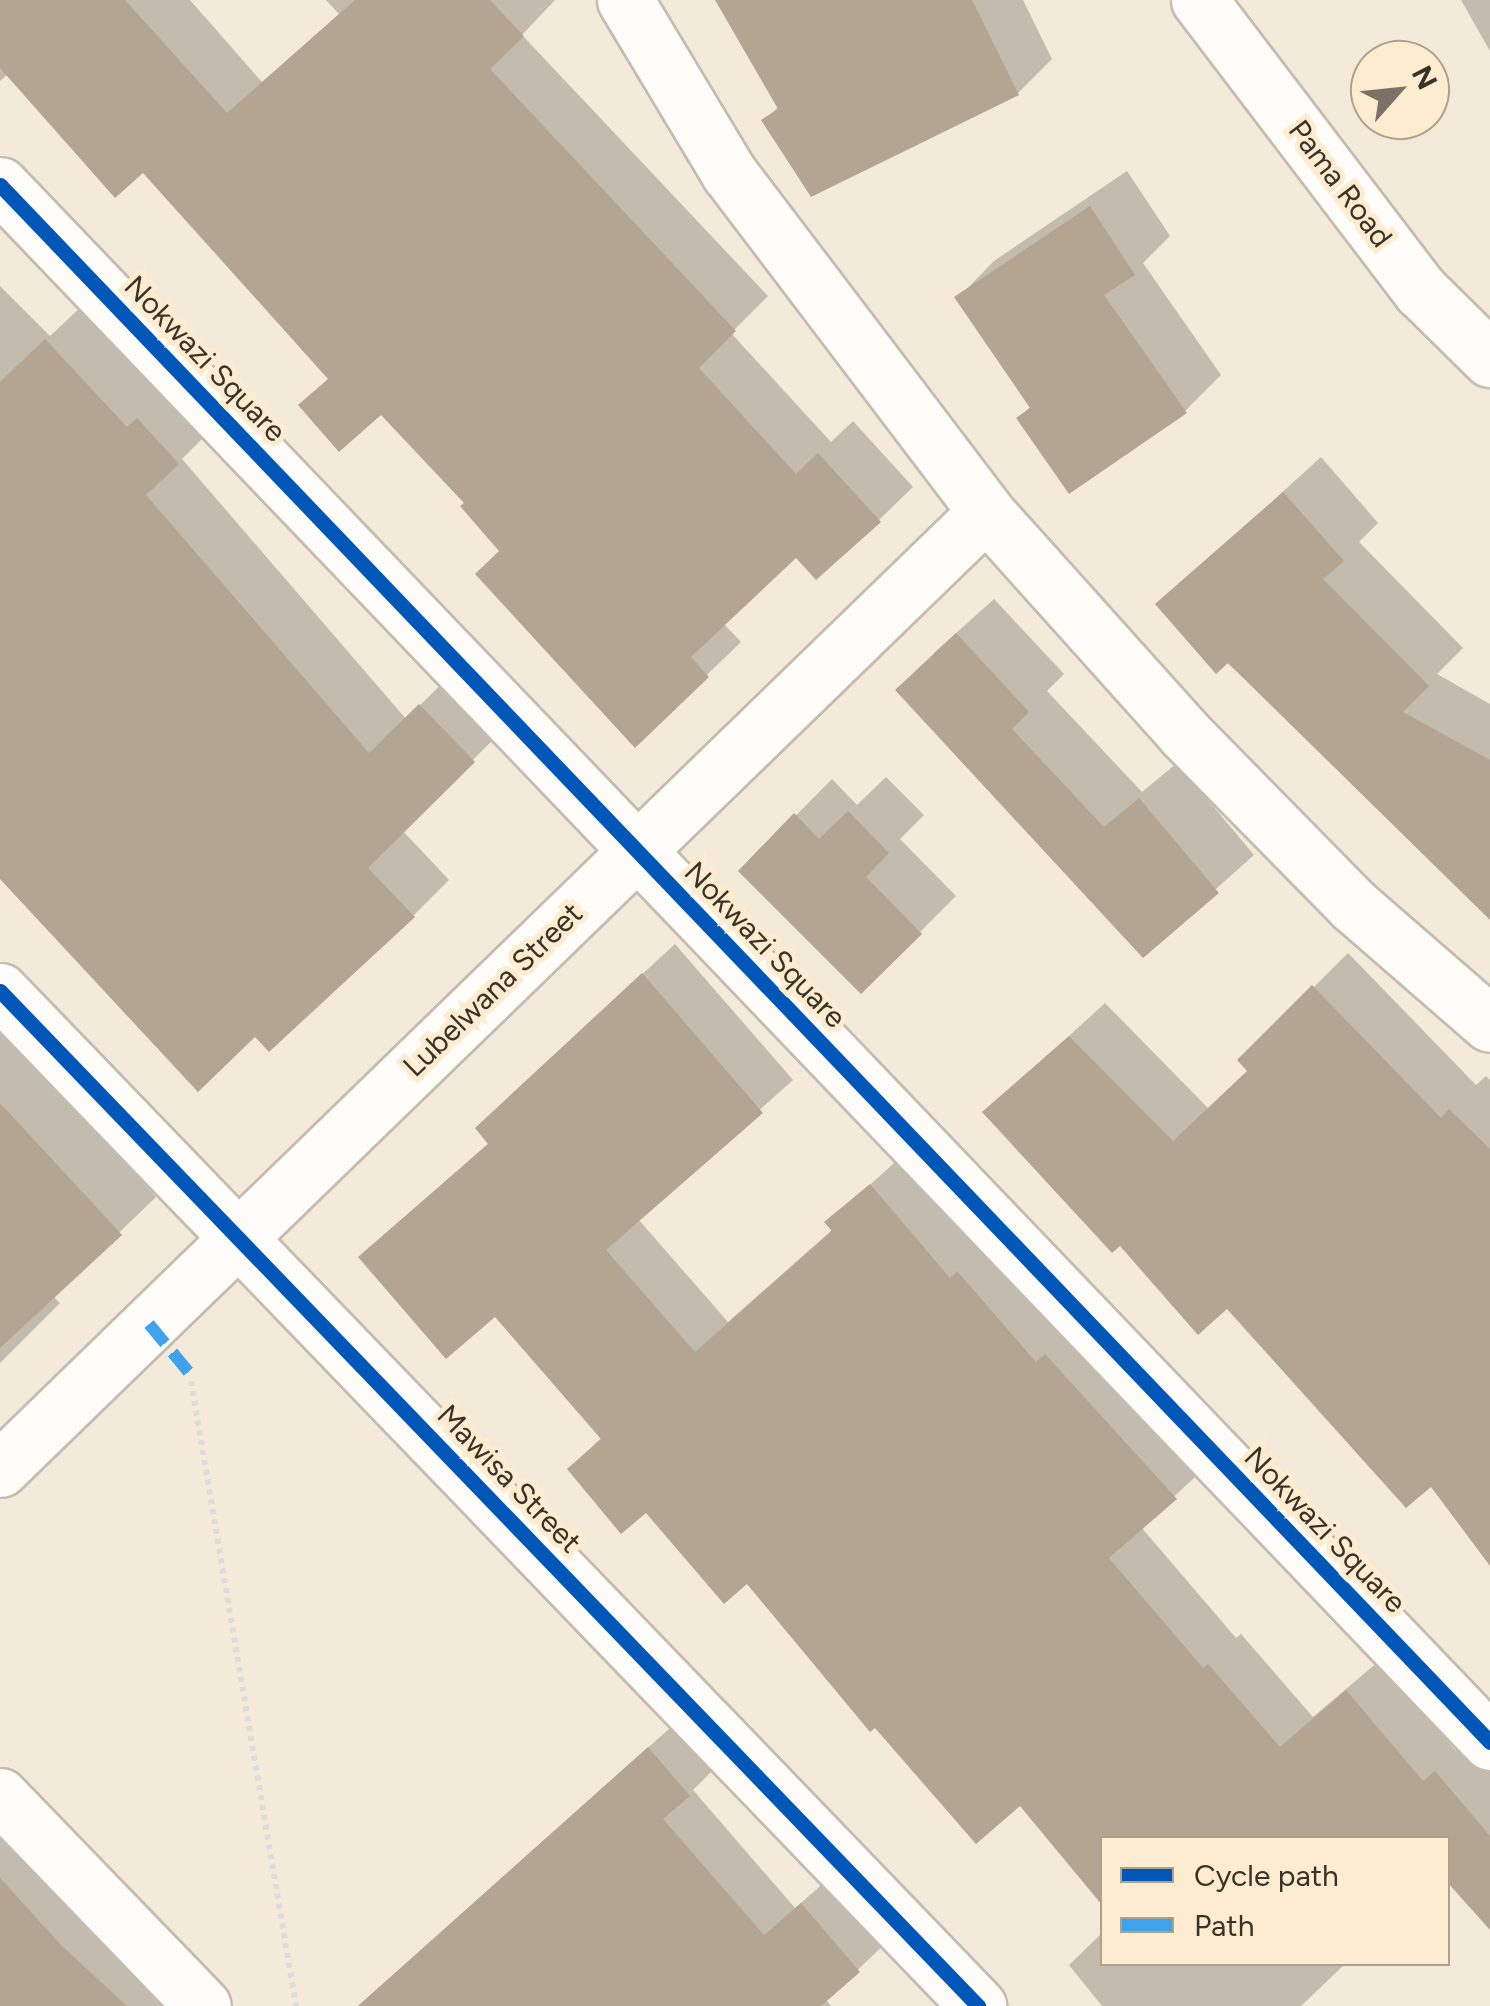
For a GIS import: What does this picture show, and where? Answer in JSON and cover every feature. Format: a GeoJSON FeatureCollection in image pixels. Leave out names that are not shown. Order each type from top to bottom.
{"type":"FeatureCollection","features":[{"type":"Feature","properties":{"kind":"street"},"geometry":{"type":"LineString","coordinates":[[625,0],[729,172],[986,512],[1223,773],[1353,905],[1490,1024]]}},
{"type":"Feature","properties":{"kind":"street","name":"Pama Road"},"geometry":{"type":"LineString","coordinates":[[1200,0],[1422,291],[1490,359]]}},
{"type":"Feature","properties":{"kind":"street","name":"Nokwazi Square"},"geometry":{"type":"LineString","coordinates":[[0,185],[1490,1742]]}},
{"type":"Feature","properties":{"kind":"street","name":"Lubelwana Street"},"geometry":{"type":"LineString","coordinates":[[0,1468],[986,512]]}},
{"type":"Feature","properties":{"kind":"street","name":"Mawisa Street"},"geometry":{"type":"LineString","coordinates":[[0,991],[978,2006]]}},
{"type":"Feature","properties":{"kind":"street"},"geometry":{"type":"LineString","coordinates":[[0,1796],[203,2006]]}},
{"type":"Feature","properties":{"kind":"path"},"geometry":{"type":"LineString","coordinates":[[190,1375],[296,2006]]}},
{"type":"Feature","properties":{"kind":"building"},"geometry":{"type":"Polygon","coordinates":[[[0,0],[125,0],[227,113],[355,0],[490,0],[524,36],[490,69],[736,331],[699,368],[796,474],[818,453],[881,522],[816,580],[796,558],[691,657],[709,677],[635,748],[475,574],[499,551],[460,506],[464,503],[381,415],[339,452],[298,405],[328,379],[143,173],[115,198],[0,68],[0,0]]]}},
{"type":"Feature","properties":{"kind":"building"},"geometry":{"type":"Polygon","coordinates":[[[715,0],[972,0],[1019,95],[811,197],[761,120],[778,109],[715,0]]]}},
{"type":"Feature","properties":{"kind":"building"},"geometry":{"type":"Polygon","coordinates":[[[1090,206],[1135,275],[1104,295],[1187,413],[1069,494],[1016,418],[1030,408],[954,297],[1090,206]]]}},
{"type":"Feature","properties":{"kind":"building"},"geometry":{"type":"Polygon","coordinates":[[[45,339],[127,427],[137,418],[179,464],[146,495],[369,753],[419,704],[475,762],[368,868],[415,917],[269,1052],[255,1037],[198,1092],[0,879],[0,382],[45,339]]]}},
{"type":"Feature","properties":{"kind":"building"},"geometry":{"type":"Polygon","coordinates":[[[1283,492],[1344,561],[1323,579],[1429,686],[1403,712],[1490,760],[1490,920],[1228,663],[1216,674],[1155,604],[1283,492]]]}},
{"type":"Feature","properties":{"kind":"building"},"geometry":{"type":"Polygon","coordinates":[[[956,633],[1029,712],[1012,729],[1104,827],[1139,798],[1219,893],[1143,958],[895,690],[956,633]]]}},
{"type":"Feature","properties":{"kind":"building"},"geometry":{"type":"Polygon","coordinates":[[[848,811],[889,853],[866,877],[922,934],[861,994],[738,871],[794,813],[819,839],[848,811]]]}},
{"type":"Feature","properties":{"kind":"building"},"geometry":{"type":"Polygon","coordinates":[[[642,973],[763,1113],[606,1250],[695,1352],[832,1231],[824,1222],[870,1184],[950,1278],[957,1271],[1036,1362],[1045,1354],[1177,1499],[1109,1558],[1203,1668],[1208,1664],[1280,1747],[1346,1690],[1423,1781],[1435,1771],[1490,1836],[1490,1930],[1450,1885],[1450,1836],[1100,1836],[1100,1903],[1020,1806],[976,1844],[875,1728],[870,1732],[747,1584],[724,1604],[646,1513],[621,1534],[567,1469],[601,1439],[495,1317],[446,1359],[358,1257],[488,1144],[475,1128],[642,973]]]}},
{"type":"Feature","properties":{"kind":"building"},"geometry":{"type":"Polygon","coordinates":[[[1312,985],[1441,1118],[1449,1109],[1490,1149],[1490,1566],[1431,1487],[1406,1508],[1227,1309],[1198,1335],[1120,1246],[1112,1253],[982,1112],[1069,1036],[1173,1141],[1247,1071],[1237,1060],[1312,985]]]}},
{"type":"Feature","properties":{"kind":"building"},"geometry":{"type":"Polygon","coordinates":[[[0,1103],[122,1235],[0,1348],[0,1103]]]}},
{"type":"Feature","properties":{"kind":"building"},"geometry":{"type":"Polygon","coordinates":[[[648,1747],[690,1796],[663,1819],[764,1935],[801,1903],[860,1972],[821,2006],[358,2006],[648,1747]]]}},
{"type":"Feature","properties":{"kind":"building"},"geometry":{"type":"Polygon","coordinates":[[[0,1878],[62,1946],[127,2006],[0,2006],[0,1878]]]}},
{"type":"Feature","properties":{"kind":"marked path"},"geometry":{"type":"LineString","coordinates":[[149,1324],[191,1375]]}},
{"type":"Feature","properties":{"kind":"cycle path"},"geometry":{"type":"LineString","coordinates":[[0,185],[1490,1742]]}},
{"type":"Feature","properties":{"kind":"cycle path"},"geometry":{"type":"LineString","coordinates":[[0,991],[978,2006]]}}]}
